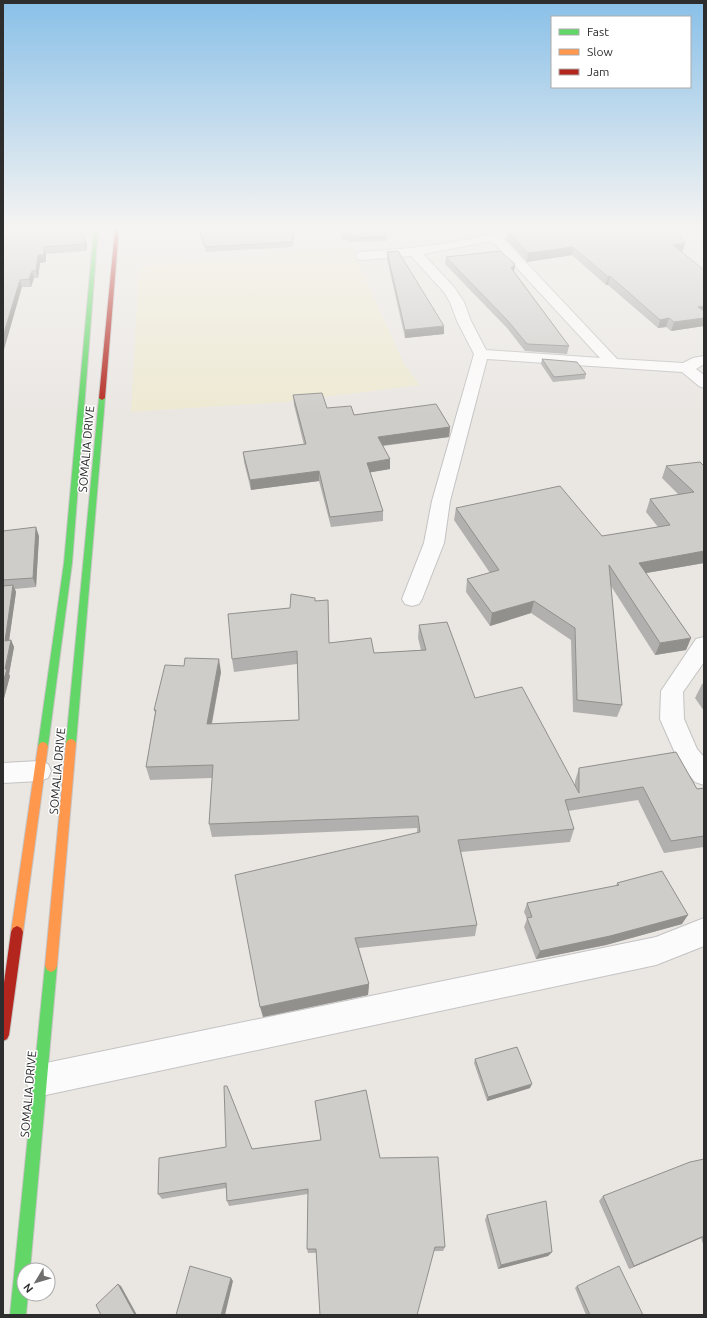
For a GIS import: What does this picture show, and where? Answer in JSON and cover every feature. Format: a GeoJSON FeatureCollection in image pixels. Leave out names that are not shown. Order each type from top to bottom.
{"type":"FeatureCollection","features":[{"type":"Feature","properties":{"kind":"main road","name":"SOMALIA DRIVE"},"geometry":{"type":"LineString","coordinates":[[3,1035],[68,563],[91,291]]}},
{"type":"Feature","properties":{"kind":"main road","name":"SOMALIA DRIVE"},"geometry":{"type":"LineString","coordinates":[[18,1315],[41,1080],[112,291]]}},
{"type":"Feature","properties":{"kind":"street"},"geometry":{"type":"LineString","coordinates":[[412,599],[434,543],[441,501],[481,354],[464,321],[457,302],[449,291]]}},
{"type":"Feature","properties":{"kind":"street"},"geometry":{"type":"LineString","coordinates":[[545,291],[613,364]]}},
{"type":"Feature","properties":{"kind":"street"},"geometry":{"type":"LineString","coordinates":[[481,354],[686,368],[698,361],[704,360]]}},
{"type":"Feature","properties":{"kind":"street"},"geometry":{"type":"LineString","coordinates":[[686,368],[704,383]]}},
{"type":"Feature","properties":{"kind":"street"},"geometry":{"type":"LineString","coordinates":[[704,645],[672,691],[672,719],[688,755],[704,776]]}},
{"type":"Feature","properties":{"kind":"street"},"geometry":{"type":"LineString","coordinates":[[3,773],[39,771]]}},
{"type":"Feature","properties":{"kind":"street"},"geometry":{"type":"LineString","coordinates":[[41,1080],[656,950],[704,932]]}},
{"type":"Feature","properties":{"kind":"sand"},"geometry":{"type":"Polygon","coordinates":[[[138,291],[371,291],[404,364],[420,385],[284,402],[131,412],[138,291]]]}},
{"type":"Feature","properties":{"kind":"building"},"geometry":{"type":"Polygon","coordinates":[[[3,291],[17,291],[3,336],[3,291]]]}},
{"type":"Feature","properties":{"kind":"building"},"geometry":{"type":"Polygon","coordinates":[[[396,291],[422,291],[444,326],[405,330],[396,291]]]}},
{"type":"Feature","properties":{"kind":"building"},"geometry":{"type":"Polygon","coordinates":[[[478,291],[528,291],[569,346],[527,344],[508,321],[478,291]]]}},
{"type":"Feature","properties":{"kind":"building"},"geometry":{"type":"Polygon","coordinates":[[[626,291],[704,291],[704,306],[698,307],[704,311],[704,318],[674,322],[669,318],[660,320],[626,291]]]}},
{"type":"Feature","properties":{"kind":"building"},"geometry":{"type":"Polygon","coordinates":[[[542,359],[577,362],[586,374],[554,377],[542,359]]]}},
{"type":"Feature","properties":{"kind":"building"},"geometry":{"type":"Polygon","coordinates":[[[322,393],[327,408],[351,406],[354,415],[436,404],[450,427],[378,437],[390,459],[367,463],[383,511],[330,517],[319,471],[250,480],[243,452],[306,444],[293,395],[322,393]]]}},
{"type":"Feature","properties":{"kind":"building"},"geometry":{"type":"Polygon","coordinates":[[[700,462],[704,466],[704,551],[639,563],[691,638],[660,643],[609,565],[622,705],[577,700],[575,628],[534,601],[492,613],[467,579],[499,570],[456,508],[560,486],[602,536],[670,525],[650,499],[694,492],[666,466],[700,462]]]}},
{"type":"Feature","properties":{"kind":"building"},"geometry":{"type":"Polygon","coordinates":[[[36,527],[33,578],[3,580],[3,531],[36,527]]]}},
{"type":"Feature","properties":{"kind":"building"},"geometry":{"type":"Polygon","coordinates":[[[13,585],[5,641],[11,640],[5,669],[7,669],[3,683],[3,586],[13,585]]]}},
{"type":"Feature","properties":{"kind":"building"},"geometry":{"type":"Polygon","coordinates":[[[291,594],[315,598],[315,601],[328,600],[329,643],[371,638],[374,653],[426,650],[419,625],[447,622],[475,698],[522,687],[579,793],[579,768],[676,752],[697,789],[704,788],[704,836],[671,841],[643,787],[565,800],[574,829],[458,840],[477,925],[355,938],[369,984],[260,1007],[235,875],[420,832],[418,816],[209,824],[213,765],[146,767],[156,710],[154,710],[165,665],[184,666],[185,658],[219,659],[207,724],[299,720],[297,651],[232,659],[228,614],[290,608],[291,594]]]}},
{"type":"Feature","properties":{"kind":"building"},"geometry":{"type":"Polygon","coordinates":[[[662,871],[688,915],[610,936],[540,951],[527,918],[532,917],[527,903],[619,885],[617,883],[662,871]]]}},
{"type":"Feature","properties":{"kind":"building"},"geometry":{"type":"Polygon","coordinates":[[[517,1047],[532,1084],[488,1097],[475,1059],[517,1047]]]}},
{"type":"Feature","properties":{"kind":"building"},"geometry":{"type":"Polygon","coordinates":[[[224,1086],[227,1086],[252,1149],[321,1140],[315,1101],[366,1090],[380,1158],[438,1157],[445,1247],[435,1247],[417,1315],[320,1315],[316,1249],[307,1249],[308,1189],[227,1201],[226,1183],[158,1194],[159,1158],[226,1147],[224,1086]]]}},
{"type":"Feature","properties":{"kind":"building"},"geometry":{"type":"Polygon","coordinates":[[[704,1159],[704,1236],[634,1266],[603,1196],[690,1162],[704,1159]]]}},
{"type":"Feature","properties":{"kind":"building"},"geometry":{"type":"Polygon","coordinates":[[[546,1201],[552,1252],[501,1265],[487,1215],[546,1201]]]}},
{"type":"Feature","properties":{"kind":"building"},"geometry":{"type":"Polygon","coordinates":[[[190,1266],[231,1278],[221,1315],[176,1315],[190,1266]]]}},
{"type":"Feature","properties":{"kind":"building"},"geometry":{"type":"Polygon","coordinates":[[[619,1266],[643,1315],[590,1315],[577,1286],[619,1266]]]}},
{"type":"Feature","properties":{"kind":"building"},"geometry":{"type":"Polygon","coordinates":[[[118,1284],[135,1315],[101,1315],[96,1305],[118,1284]]]}},
{"type":"Feature","properties":{"kind":"traffic: fast"},"geometry":{"type":"LineString","coordinates":[[43,746],[68,563],[91,291]]}},
{"type":"Feature","properties":{"kind":"traffic: fast"},"geometry":{"type":"LineString","coordinates":[[71,743],[102,398]]}},
{"type":"Feature","properties":{"kind":"traffic: fast"},"geometry":{"type":"LineString","coordinates":[[18,1315],[51,966]]}},
{"type":"Feature","properties":{"kind":"traffic: slow"},"geometry":{"type":"LineString","coordinates":[[51,966],[71,743]]}},
{"type":"Feature","properties":{"kind":"traffic: slow"},"geometry":{"type":"LineString","coordinates":[[17,932],[43,746]]}},
{"type":"Feature","properties":{"kind":"traffic: jam"},"geometry":{"type":"LineString","coordinates":[[102,398],[112,291]]}},
{"type":"Feature","properties":{"kind":"traffic: jam"},"geometry":{"type":"LineString","coordinates":[[3,1035],[17,932]]}}]}
